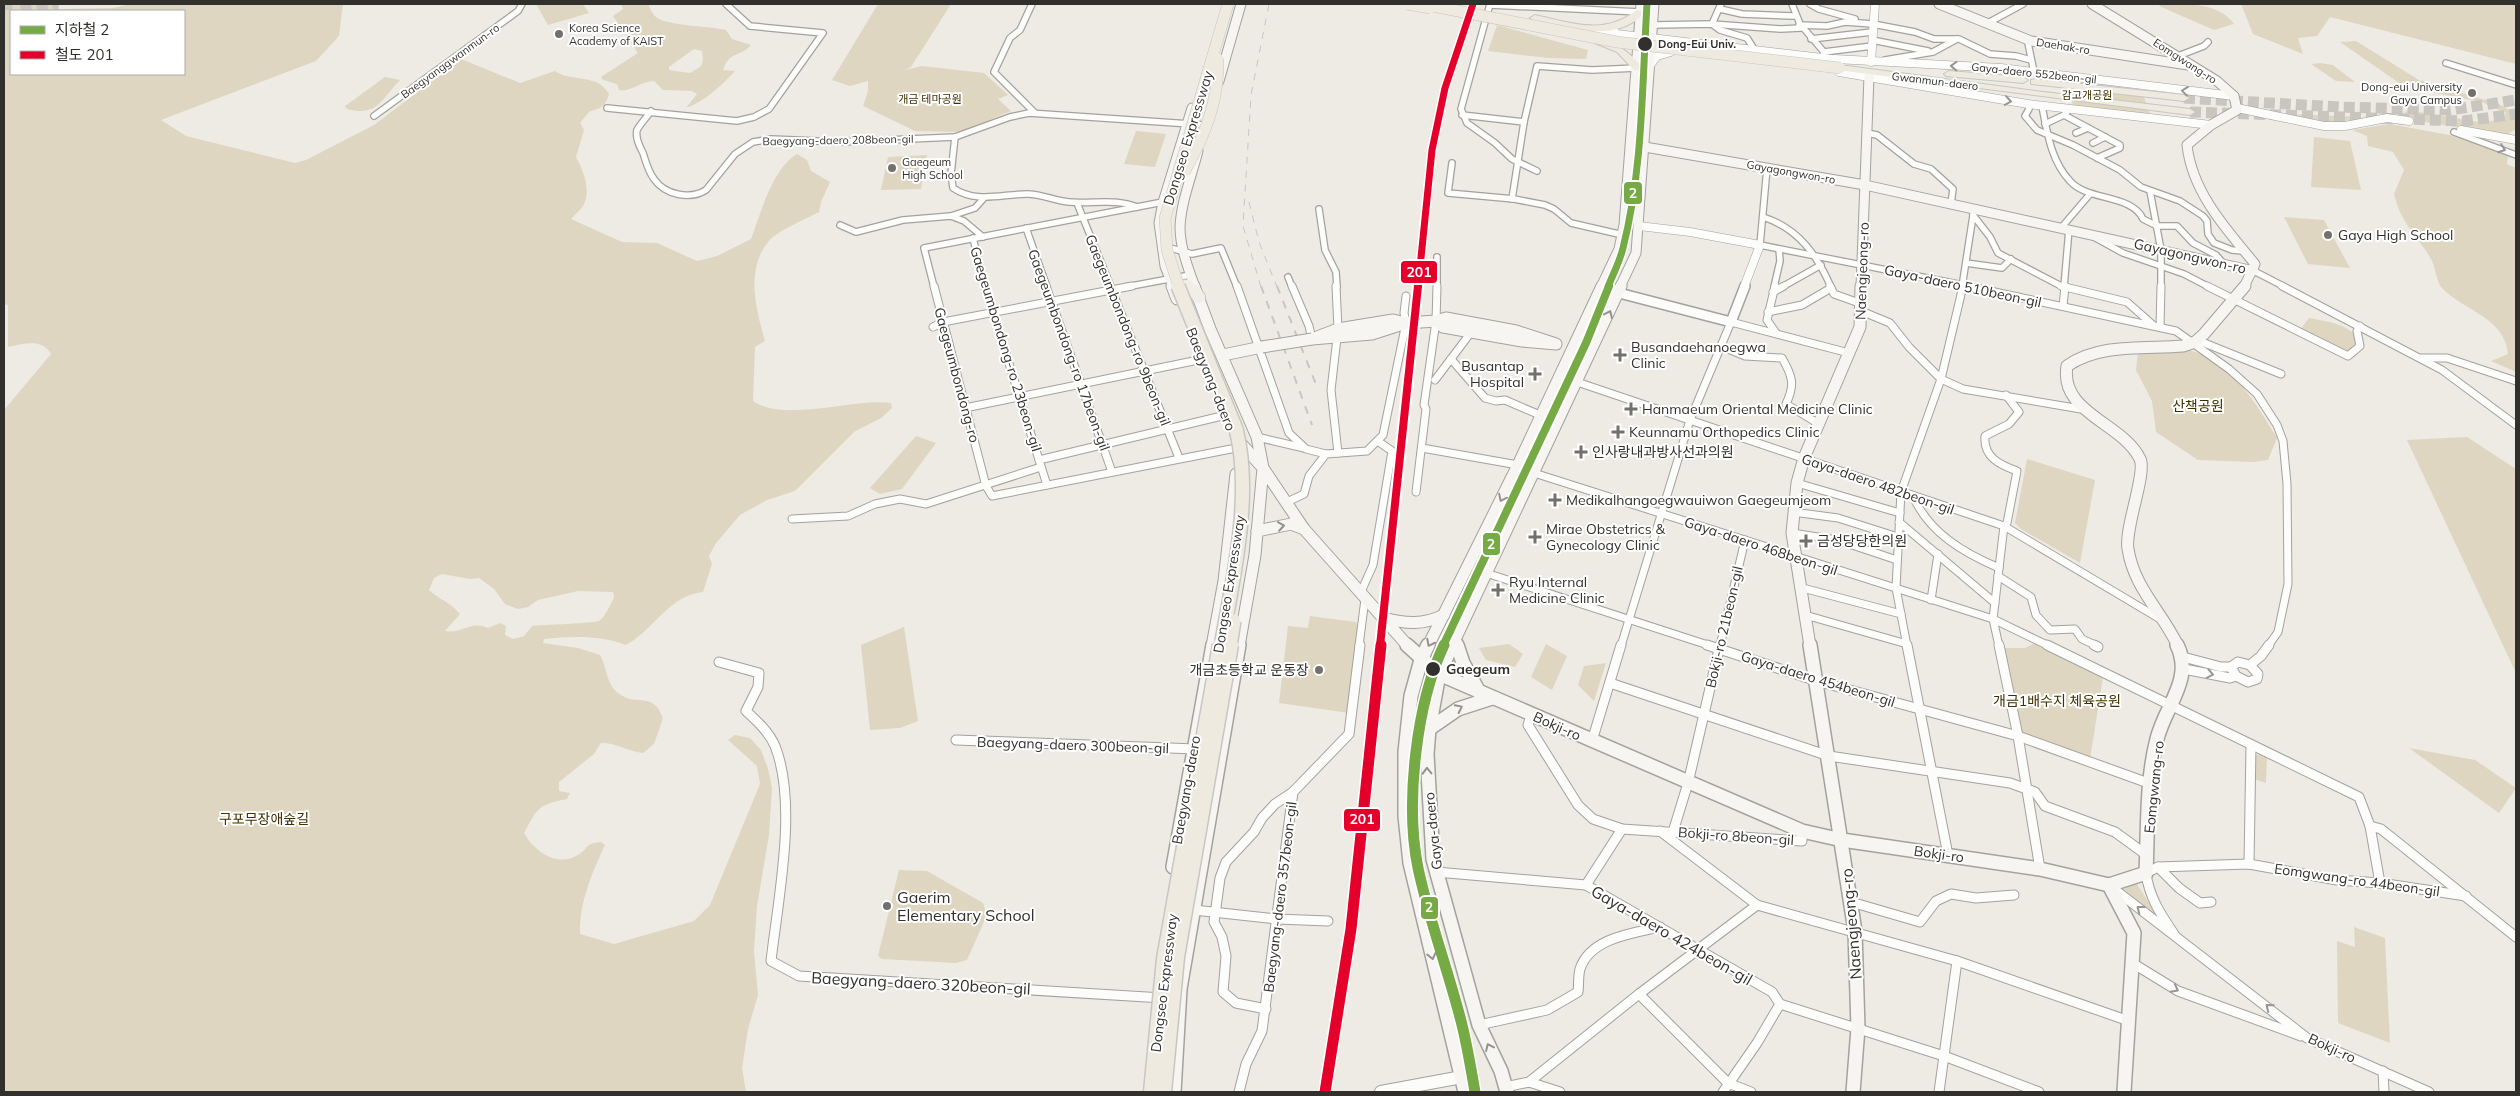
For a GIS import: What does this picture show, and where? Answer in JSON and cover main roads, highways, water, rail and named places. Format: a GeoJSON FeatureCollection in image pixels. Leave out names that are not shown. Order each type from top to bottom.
{"type":"FeatureCollection","features":[{"type":"Feature","properties":{"kind":"highway","name":"Dongseo Expressway"},"geometry":{"type":"LineString","coordinates":[[1215,58],[1226,4]]}},
{"type":"Feature","properties":{"kind":"highway","name":"Dongseo Expressway"},"geometry":{"type":"LineString","coordinates":[[1152,1092],[1165,958],[1233,579],[1244,482],[1242,452],[1236,428],[1178,285],[1166,250],[1165,218],[1215,58],[1234,4]]}},
{"type":"Feature","properties":{"kind":"highway"},"geometry":{"type":"LineString","coordinates":[[1407,4],[1601,42],[1617,48],[1637,68]]}},
{"type":"Feature","properties":{"kind":"highway"},"geometry":{"type":"LineString","coordinates":[[1422,4],[1617,42],[1838,66]]}},
{"type":"Feature","properties":{"kind":"highway"},"geometry":{"type":"LineString","coordinates":[[1442,4],[1619,38],[1838,66]]}},
{"type":"Feature","properties":{"kind":"highway"},"geometry":{"type":"LineString","coordinates":[[1459,4],[1604,30],[1626,25],[1640,9]]}},
{"type":"Feature","properties":{"kind":"highway","name":"Gwanmun-daero"},"geometry":{"type":"LineString","coordinates":[[1838,66],[1905,74],[2033,94],[2190,112]]}},
{"type":"Feature","properties":{"kind":"highway","name":"Gwanmun-daero"},"geometry":{"type":"LineString","coordinates":[[1905,74],[2023,80]]}},
{"type":"Feature","properties":{"kind":"highway"},"geometry":{"type":"LineString","coordinates":[[2034,77],[2184,98]]}},
{"type":"Feature","properties":{"kind":"highway","name":"Dongseo Expressway"},"geometry":{"type":"LineString","coordinates":[[1163,1092],[1176,957],[1242,579],[1252,486],[1250,456],[1243,424],[1182,277],[1175,252],[1173,219],[1181,171]]}},
{"type":"Feature","properties":{"kind":"main road","name":"Baegyang-daero"},"geometry":{"type":"LineString","coordinates":[[1146,1092],[1160,948],[1193,749],[1224,581],[1236,486],[1235,442],[1226,415],[1177,300],[1161,246],[1159,223],[1163,202],[1226,4]]}},
{"type":"Feature","properties":{"kind":"main road","name":"Baegyang-daero"},"geometry":{"type":"LineString","coordinates":[[1174,1092],[1180,999],[1257,531],[1263,468],[1258,437],[1224,356],[1210,329],[1190,275],[1183,250],[1180,228],[1183,201],[1241,4]]}},
{"type":"Feature","properties":{"kind":"main road","name":"Daehak-ro"},"geometry":{"type":"LineString","coordinates":[[1939,4],[2030,41],[2194,66]]}},
{"type":"Feature","properties":{"kind":"main road","name":"Eomgwang-ro"},"geometry":{"type":"LineString","coordinates":[[2092,4],[2216,81],[2238,107],[2211,125],[2187,145],[2187,155],[2205,197],[2245,253]]}},
{"type":"Feature","properties":{"kind":"main road"},"geometry":{"type":"LineString","coordinates":[[1640,9],[1643,16],[1647,17],[1654,8]]}},
{"type":"Feature","properties":{"kind":"main road","name":"Gaya-daero"},"geometry":{"type":"LineString","coordinates":[[1506,1089],[1501,1071],[1479,1025],[1436,872],[1429,818],[1427,754],[1432,703],[1439,674],[1619,293],[1636,253],[1654,8]]}},
{"type":"Feature","properties":{"kind":"main road","name":"Gaya-daero"},"geometry":{"type":"LineString","coordinates":[[1465,1092],[1410,863],[1405,816],[1405,752],[1410,705],[1421,660],[1542,416],[1614,265],[1622,235],[1631,144],[1640,9]]}},
{"type":"Feature","properties":{"kind":"main road","name":"Naengjeong-ro"},"geometry":{"type":"LineString","coordinates":[[1853,1092],[1858,1028],[1855,931],[1829,756],[1799,587],[1792,533],[1797,483],[1804,458],[1860,328],[1869,76]]}},
{"type":"Feature","properties":{"kind":"main road","name":"Gayagongwon-ro"},"geometry":{"type":"LineString","coordinates":[[1631,144],[1865,185],[1950,204],[1973,212],[2086,233],[2254,271]]}},
{"type":"Feature","properties":{"kind":"main road"},"geometry":{"type":"LineString","coordinates":[[2235,266],[2246,260],[2245,253]]}},
{"type":"Feature","properties":{"kind":"main road"},"geometry":{"type":"LineString","coordinates":[[2245,253],[2255,264],[2254,271]]}},
{"type":"Feature","properties":{"kind":"main road","name":"Eomgwang-ro"},"geometry":{"type":"LineString","coordinates":[[2109,885],[2152,870],[2148,856],[2151,784],[2157,739],[2169,705],[2178,692],[2184,669],[2183,657],[2164,621],[2143,594],[2134,574],[2128,547],[2142,462],[2137,450],[2125,438],[2081,408],[2070,396],[2064,375],[2067,366],[2074,358],[2086,353],[2154,349],[2195,341],[2234,299],[2254,271]]}},
{"type":"Feature","properties":{"kind":"main road"},"geometry":{"type":"LineString","coordinates":[[1177,300],[1176,289],[1183,285],[1189,286],[1199,298]]}},
{"type":"Feature","properties":{"kind":"main road"},"geometry":{"type":"LineString","coordinates":[[1439,322],[1446,318],[1511,329],[1538,336],[1556,344]]}},
{"type":"Feature","properties":{"kind":"main road"},"geometry":{"type":"LineString","coordinates":[[1439,322],[1443,327],[1556,344]]}},
{"type":"Feature","properties":{"kind":"main road"},"geometry":{"type":"LineString","coordinates":[[1312,339],[1338,334],[1395,329],[1406,323],[1439,322],[1556,344],[1590,353]]}},
{"type":"Feature","properties":{"kind":"main road"},"geometry":{"type":"LineString","coordinates":[[1224,356],[1260,347],[1391,326]]}},
{"type":"Feature","properties":{"kind":"main road","name":"Bokji-ro"},"geometry":{"type":"LineString","coordinates":[[1235,442],[1263,468],[1304,529],[1364,599],[1421,660],[1439,674],[1802,831],[1842,840],[2040,869],[2109,885]]}},
{"type":"Feature","properties":{"kind":"main road"},"geometry":{"type":"LineString","coordinates":[[1236,486],[1262,482],[1275,486]]}},
{"type":"Feature","properties":{"kind":"main road"},"geometry":{"type":"LineString","coordinates":[[1257,531],[1291,524],[1304,529]]}},
{"type":"Feature","properties":{"kind":"main road"},"geometry":{"type":"LineString","coordinates":[[1381,617],[1415,624],[1431,622],[1444,615]]}},
{"type":"Feature","properties":{"kind":"main road"},"geometry":{"type":"LineString","coordinates":[[1455,639],[1463,663],[1479,692]]}},
{"type":"Feature","properties":{"kind":"main road"},"geometry":{"type":"LineString","coordinates":[[1429,729],[1455,710],[1477,700],[1493,698]]}},
{"type":"Feature","properties":{"kind":"main road"},"geometry":{"type":"LineString","coordinates":[[2109,885],[2134,933],[2134,964],[2124,1092]]}},
{"type":"Feature","properties":{"kind":"tunnel"},"geometry":{"type":"LineString","coordinates":[[4,5],[12,4]]}},
{"type":"Feature","properties":{"kind":"tunnel"},"geometry":{"type":"LineString","coordinates":[[26,10],[58,4]]}},
{"type":"Feature","properties":{"kind":"tunnel"},"geometry":{"type":"LineString","coordinates":[[2184,98],[2339,107],[2450,110],[2516,100]]}},
{"type":"Feature","properties":{"kind":"tunnel"},"geometry":{"type":"LineString","coordinates":[[2190,112],[2464,121],[2516,114]]}},
{"type":"Feature","properties":{"kind":"railway"},"geometry":{"type":"LineString","coordinates":[[1261,287],[1243,226],[1251,95],[1269,4]]}},
{"type":"Feature","properties":{"kind":"railway"},"geometry":{"type":"LineString","coordinates":[[1249,202],[1259,242],[1277,287]]}},
{"type":"Feature","properties":{"kind":"railway"},"geometry":{"type":"LineString","coordinates":[[1261,286],[1312,425]]}},
{"type":"Feature","properties":{"kind":"railway"},"geometry":{"type":"LineString","coordinates":[[1277,286],[1317,387]]}},
{"type":"Feature","properties":{"kind":"metro line","name":"2"},"geometry":{"type":"LineString","coordinates":[[1475,1092],[1462,1024],[1418,867],[1413,819],[1417,740],[1433,668],[1586,343],[1623,250],[1631,212],[1638,149],[1647,4]]}},
{"type":"Feature","properties":{"kind":"rail line","name":"201"},"geometry":{"type":"LineString","coordinates":[[1325,1092],[1351,929],[1432,150],[1445,88],[1473,4]]}},
{"type":"Feature","properties":{"kind":"place","name":"Korea Science Academy of KAIST"},"geometry":{"type":"Point","coordinates":[559,34]}},
{"type":"Feature","properties":{"kind":"place","name":"Dong-Eui Univ."},"geometry":{"type":"Point","coordinates":[1645,44]}},
{"type":"Feature","properties":{"kind":"place","name":"Dong-eui University Gaya Campus"},"geometry":{"type":"Point","coordinates":[2472,93]}},
{"type":"Feature","properties":{"kind":"place","name":"Gaegeum High School"},"geometry":{"type":"Point","coordinates":[892,168]}},
{"type":"Feature","properties":{"kind":"place","name":"Gaya High School"},"geometry":{"type":"Point","coordinates":[2328,235]}},
{"type":"Feature","properties":{"kind":"place","name":"Busandaehanoegwa Clinic"},"geometry":{"type":"Point","coordinates":[1620,355]}},
{"type":"Feature","properties":{"kind":"place","name":"Busantap Hospital"},"geometry":{"type":"Point","coordinates":[1535,374]}},
{"type":"Feature","properties":{"kind":"place","name":"Hanmaeum Oriental Medicine Clinic"},"geometry":{"type":"Point","coordinates":[1631,409]}},
{"type":"Feature","properties":{"kind":"place","name":"Keunnamu Orthopedics Clinic"},"geometry":{"type":"Point","coordinates":[1618,432]}},
{"type":"Feature","properties":{"kind":"place","name":"인사랑내과방사선과의원"},"geometry":{"type":"Point","coordinates":[1581,452]}},
{"type":"Feature","properties":{"kind":"place","name":"Medikalhangoegwauiwon Gaegeumjeom"},"geometry":{"type":"Point","coordinates":[1555,500]}},
{"type":"Feature","properties":{"kind":"place","name":"Mirae Obstetrics & Gynecology Clinic"},"geometry":{"type":"Point","coordinates":[1535,537]}},
{"type":"Feature","properties":{"kind":"place","name":"금성당당한의원"},"geometry":{"type":"Point","coordinates":[1806,541]}},
{"type":"Feature","properties":{"kind":"place","name":"Ryu Internal Medicine Clinic"},"geometry":{"type":"Point","coordinates":[1498,590]}},
{"type":"Feature","properties":{"kind":"place","name":"Gaegeum"},"geometry":{"type":"Point","coordinates":[1433,669]}},
{"type":"Feature","properties":{"kind":"place","name":"개금초등학교 운동장"},"geometry":{"type":"Point","coordinates":[1319,670]}},
{"type":"Feature","properties":{"kind":"place","name":"Gaerim Elementary School"},"geometry":{"type":"Point","coordinates":[887,906]}},
{"type":"Feature","properties":{"kind":"park label","name":"감고개공원"},"geometry":{"type":"Point","coordinates":[2087,95]}},
{"type":"Feature","properties":{"kind":"park label","name":"개금 테마공원"},"geometry":{"type":"Point","coordinates":[930,99]}},
{"type":"Feature","properties":{"kind":"park label","name":"산책공원"},"geometry":{"type":"Point","coordinates":[2198,406]}},
{"type":"Feature","properties":{"kind":"park label","name":"개금1배수지 체육공원"},"geometry":{"type":"Point","coordinates":[2057,701]}},
{"type":"Feature","properties":{"kind":"park label","name":"구포무장애숲길"},"geometry":{"type":"Point","coordinates":[264,819]}}]}
